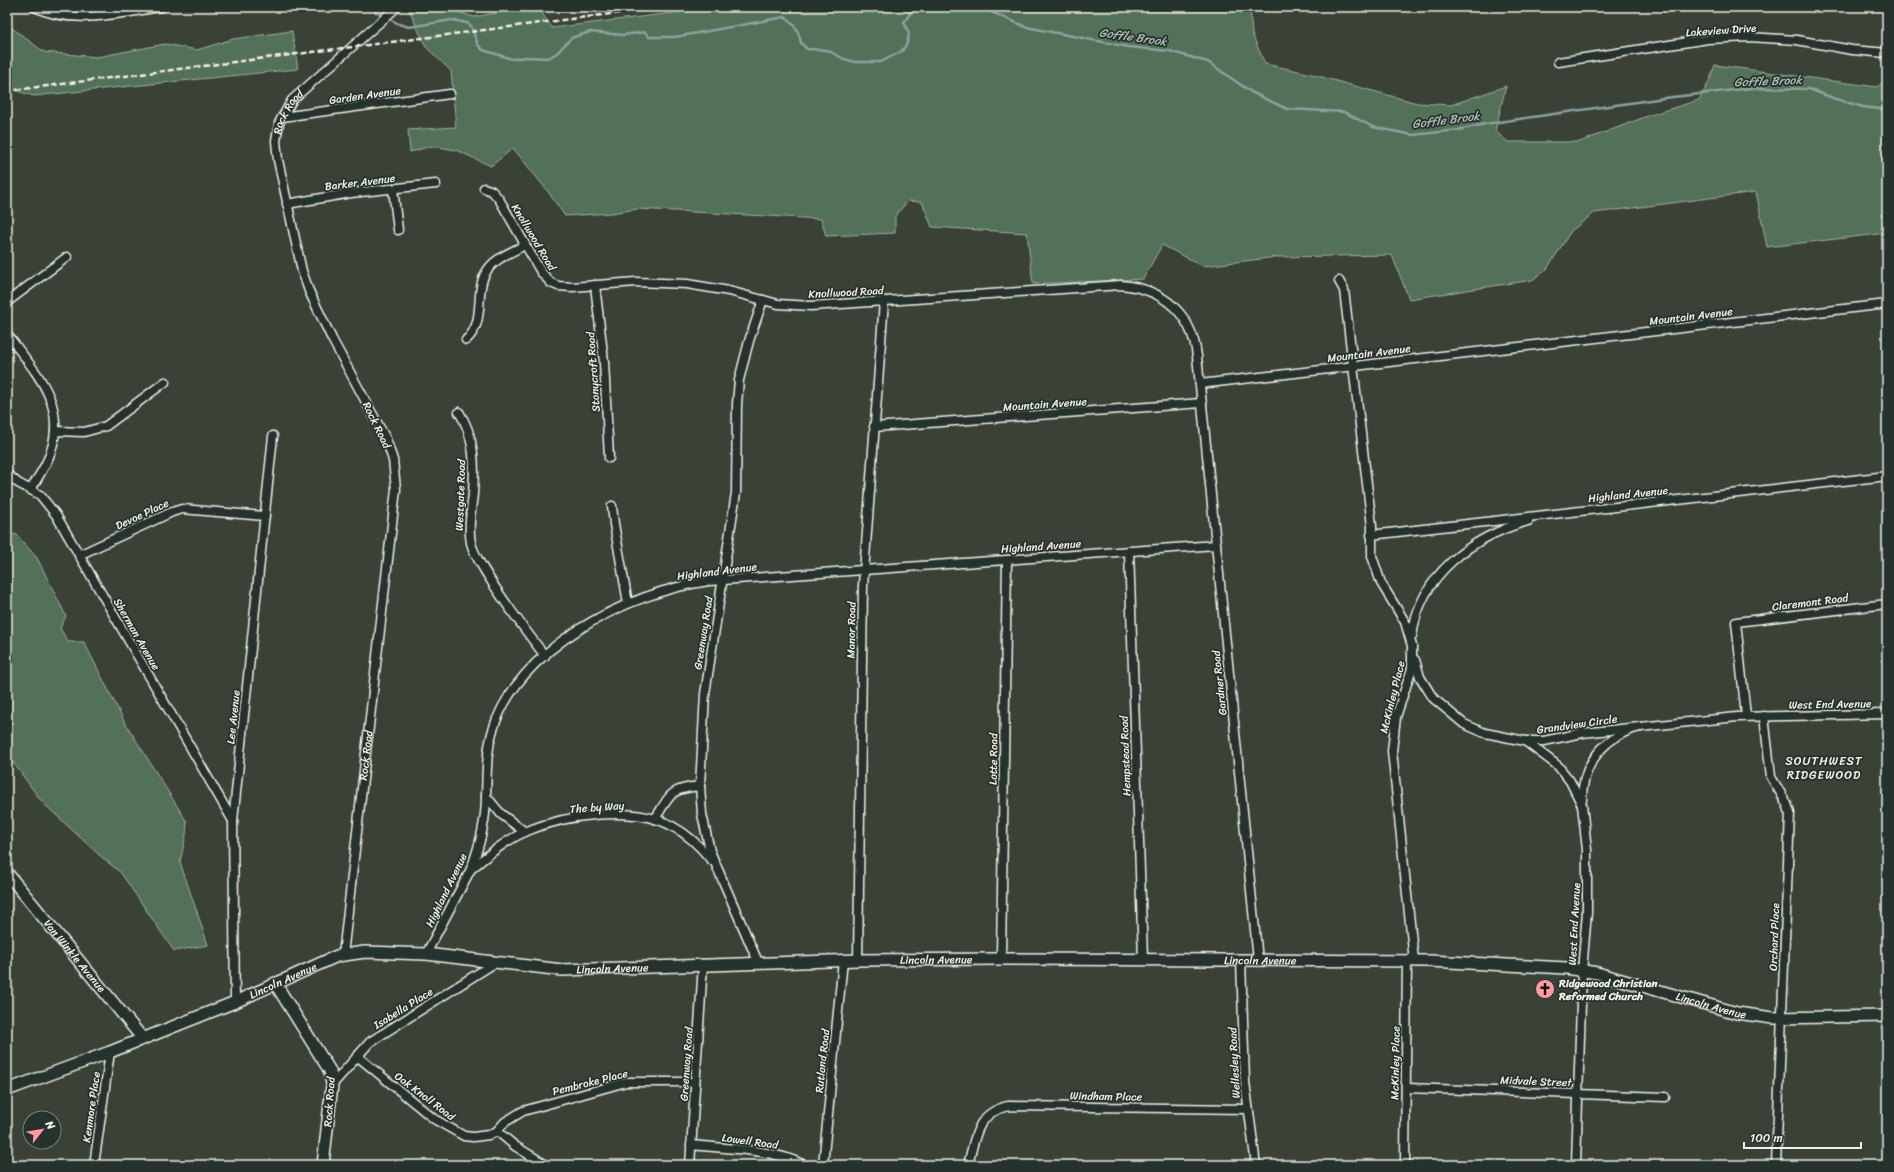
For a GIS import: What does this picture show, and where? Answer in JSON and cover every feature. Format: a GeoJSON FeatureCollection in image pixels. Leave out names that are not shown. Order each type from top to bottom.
{"type":"FeatureCollection","features":[{"type":"Feature","properties":{"kind":"main road","name":"Van Winkle Avenue"},"geometry":{"type":"LineString","coordinates":[[8,875],[143,1038]]}},
{"type":"Feature","properties":{"kind":"main road","name":"Lincoln Avenue"},"geometry":{"type":"LineString","coordinates":[[7,1090],[110,1052],[235,1002],[275,982],[337,956],[365,952],[426,954],[562,970],[758,962],[1001,959],[1411,961],[1539,966],[1582,971],[1617,978],[1737,1013],[1773,1018],[1887,1016]]}},
{"type":"Feature","properties":{"kind":"main road","name":"Rock Road"},"geometry":{"type":"LineString","coordinates":[[275,982],[330,1072],[332,1085],[323,1165]]}},
{"type":"Feature","properties":{"kind":"street"},"geometry":{"type":"LineString","coordinates":[[35,7],[48,13],[79,17],[162,7]]}},
{"type":"Feature","properties":{"kind":"street","name":"Rock Road"},"geometry":{"type":"LineString","coordinates":[[343,955],[396,490],[395,468],[386,439],[332,339],[309,291],[302,270],[276,150],[277,131],[282,117],[297,95],[396,7]]}},
{"type":"Feature","properties":{"kind":"street","name":"Lakeview Drive"},"geometry":{"type":"LineString","coordinates":[[1558,62],[1708,39],[1749,37],[1797,40],[1852,50],[1887,52]]}},
{"type":"Feature","properties":{"kind":"street","name":"Garden Avenue"},"geometry":{"type":"LineString","coordinates":[[282,117],[450,94]]}},
{"type":"Feature","properties":{"kind":"street","name":"Barker Avenue"},"geometry":{"type":"LineString","coordinates":[[287,204],[351,193],[393,190],[436,184]]}},
{"type":"Feature","properties":{"kind":"street","name":"Knollwood Road"},"geometry":{"type":"LineString","coordinates":[[484,188],[492,191],[499,199],[541,272],[554,285],[567,287],[636,282],[686,284],[729,291],[778,304],[811,306],[1121,285],[1140,288],[1156,294],[1169,302],[1185,319],[1196,344],[1200,384]]}},
{"type":"Feature","properties":{"kind":"street"},"geometry":{"type":"LineString","coordinates":[[393,190],[398,230]]}},
{"type":"Feature","properties":{"kind":"street"},"geometry":{"type":"LineString","coordinates":[[466,340],[472,335],[477,323],[485,273],[497,260],[525,244]]}},
{"type":"Feature","properties":{"kind":"street"},"geometry":{"type":"LineString","coordinates":[[7,302],[67,257]]}},
{"type":"Feature","properties":{"kind":"street","name":"McKinley Place"},"geometry":{"type":"LineString","coordinates":[[1339,281],[1344,290],[1372,526],[1372,556],[1381,583],[1406,622],[1412,646],[1412,668],[1396,717],[1392,751],[1411,961],[1406,1088],[1405,1165]]}},
{"type":"Feature","properties":{"kind":"street","name":"Stonycroft Road"},"geometry":{"type":"LineString","coordinates":[[595,285],[604,362],[609,458]]}},
{"type":"Feature","properties":{"kind":"street","name":"Greenway Road"},"geometry":{"type":"LineString","coordinates":[[758,962],[710,851],[705,832],[700,786],[705,694],[736,493],[737,404],[739,380],[749,340],[763,300]]}},
{"type":"Feature","properties":{"kind":"street","name":"Manor Road"},"geometry":{"type":"LineString","coordinates":[[858,960],[864,570],[884,301]]}},
{"type":"Feature","properties":{"kind":"street","name":"Mountain Avenue"},"geometry":{"type":"LineString","coordinates":[[1200,384],[1887,304]]}},
{"type":"Feature","properties":{"kind":"street"},"geometry":{"type":"LineString","coordinates":[[7,334],[47,389],[54,409],[55,431],[48,459],[31,489]]}},
{"type":"Feature","properties":{"kind":"street"},"geometry":{"type":"LineString","coordinates":[[55,431],[84,432],[106,426],[165,382]]}},
{"type":"Feature","properties":{"kind":"street"},"geometry":{"type":"LineString","coordinates":[[1200,384],[1202,404]]}},
{"type":"Feature","properties":{"kind":"street","name":"Mountain Avenue"},"geometry":{"type":"LineString","coordinates":[[874,427],[1202,404]]}},
{"type":"Feature","properties":{"kind":"street","name":"Gardner Road"},"geometry":{"type":"LineString","coordinates":[[1202,404],[1258,960]]}},
{"type":"Feature","properties":{"kind":"street","name":"Westgate Road"},"geometry":{"type":"LineString","coordinates":[[459,412],[470,432],[472,452],[473,494],[470,530],[472,546],[480,562],[509,608],[545,656]]}},
{"type":"Feature","properties":{"kind":"street","name":"Lee Avenue"},"geometry":{"type":"LineString","coordinates":[[235,1002],[233,820],[273,436]]}},
{"type":"Feature","properties":{"kind":"street","name":"Highland Avenue"},"geometry":{"type":"LineString","coordinates":[[1371,536],[1887,476]]}},
{"type":"Feature","properties":{"kind":"street","name":"Sherman Avenue"},"geometry":{"type":"LineString","coordinates":[[9,479],[31,489],[49,504],[233,820]]}},
{"type":"Feature","properties":{"kind":"street"},"geometry":{"type":"LineString","coordinates":[[612,506],[628,603]]}},
{"type":"Feature","properties":{"kind":"street","name":"Devoe Place"},"geometry":{"type":"LineString","coordinates":[[79,555],[172,512],[182,509],[265,516]]}},
{"type":"Feature","properties":{"kind":"street","name":"Grandview Circle"},"geometry":{"type":"LineString","coordinates":[[1551,514],[1513,525],[1493,533],[1462,553],[1440,572],[1429,587],[1416,618],[1412,632],[1412,646],[1417,667],[1424,686],[1433,698],[1452,716],[1472,728],[1485,733],[1525,741],[1544,741],[1582,733],[1640,727]]}},
{"type":"Feature","properties":{"kind":"street","name":"Highland Avenue"},"geometry":{"type":"LineString","coordinates":[[426,954],[471,869],[482,835],[486,796],[487,752],[492,732],[499,714],[523,677],[545,656],[576,631],[614,609],[648,595],[676,586],[722,579],[1216,545]]}},
{"type":"Feature","properties":{"kind":"street","name":"Hempstead Road"},"geometry":{"type":"LineString","coordinates":[[1129,551],[1143,959]]}},
{"type":"Feature","properties":{"kind":"street","name":"Lotte Road"},"geometry":{"type":"LineString","coordinates":[[1001,959],[1006,560]]}},
{"type":"Feature","properties":{"kind":"street","name":"Claremont Road"},"geometry":{"type":"LineString","coordinates":[[1746,716],[1736,622],[1887,604]]}},
{"type":"Feature","properties":{"kind":"street","name":"West End Avenue"},"geometry":{"type":"LineString","coordinates":[[1576,1165],[1582,971],[1586,931],[1588,884],[1587,850],[1582,805],[1584,779],[1594,757],[1600,749],[1618,735],[1640,727],[1746,716],[1887,714]]}},
{"type":"Feature","properties":{"kind":"street","name":"Orchard Place"},"geometry":{"type":"LineString","coordinates":[[1764,716],[1772,777],[1787,804],[1790,813],[1776,1165]]}},
{"type":"Feature","properties":{"kind":"street","name":"West End Avenue"},"geometry":{"type":"LineString","coordinates":[[1525,741],[1558,766],[1570,780],[1582,805]]}},
{"type":"Feature","properties":{"kind":"street"},"geometry":{"type":"LineString","coordinates":[[655,819],[670,795],[681,788],[700,786]]}},
{"type":"Feature","properties":{"kind":"street"},"geometry":{"type":"LineString","coordinates":[[486,796],[501,814],[525,832]]}},
{"type":"Feature","properties":{"kind":"street","name":"The by Way"},"geometry":{"type":"LineString","coordinates":[[471,869],[490,854],[525,832],[555,822],[594,816],[629,815],[655,819],[672,826],[688,836],[709,858],[718,871]]}},
{"type":"Feature","properties":{"kind":"street","name":"Rutland Road"},"geometry":{"type":"LineString","coordinates":[[823,1165],[842,960]]}},
{"type":"Feature","properties":{"kind":"street","name":"Wellesley Road"},"geometry":{"type":"LineString","coordinates":[[1242,960],[1245,1082],[1256,1165]]}},
{"type":"Feature","properties":{"kind":"street","name":"Isabella Place"},"geometry":{"type":"LineString","coordinates":[[332,1085],[370,1042],[496,962]]}},
{"type":"Feature","properties":{"kind":"street","name":"Greenway Road"},"geometry":{"type":"LineString","coordinates":[[690,1165],[703,964]]}},
{"type":"Feature","properties":{"kind":"street","name":"Kenmore Place"},"geometry":{"type":"LineString","coordinates":[[94,1165],[110,1052]]}},
{"type":"Feature","properties":{"kind":"street","name":"Oak Knoll Road"},"geometry":{"type":"LineString","coordinates":[[357,1056],[425,1112],[449,1128],[464,1136],[473,1137],[490,1135],[497,1131]]}},
{"type":"Feature","properties":{"kind":"street","name":"Pembroke Place"},"geometry":{"type":"LineString","coordinates":[[497,1131],[505,1122],[523,1111],[626,1082],[696,1082]]}},
{"type":"Feature","properties":{"kind":"street","name":"Midvale Street"},"geometry":{"type":"LineString","coordinates":[[1406,1088],[1665,1096]]}},
{"type":"Feature","properties":{"kind":"street","name":"Windham Place"},"geometry":{"type":"LineString","coordinates":[[968,1165],[976,1133],[985,1117],[998,1108],[1008,1106],[1248,1109]]}},
{"type":"Feature","properties":{"kind":"street"},"geometry":{"type":"LineString","coordinates":[[497,1131],[515,1146],[546,1165]]}},
{"type":"Feature","properties":{"kind":"street","name":"Lowell Road"},"geometry":{"type":"LineString","coordinates":[[691,1145],[756,1151],[788,1158],[804,1165]]}},
{"type":"Feature","properties":{"kind":"green space"},"geometry":{"type":"Polygon","coordinates":[[[528,7],[538,7],[552,28],[720,7],[1250,7],[1252,34],[1265,64],[1303,72],[1417,103],[1451,105],[1506,86],[1495,131],[1508,142],[1580,142],[1650,115],[1699,100],[1709,82],[1715,65],[1877,87],[1887,79],[1887,233],[1767,247],[1756,192],[1594,213],[1571,231],[1547,269],[1532,280],[1409,299],[1392,255],[1277,257],[1203,266],[1162,245],[1143,279],[1033,284],[1027,233],[932,227],[922,202],[908,201],[895,216],[895,233],[826,236],[821,219],[638,209],[611,213],[565,216],[546,189],[513,148],[491,166],[456,150],[432,146],[410,152],[408,130],[456,127],[451,71],[426,47],[409,10],[449,9],[474,17],[528,7]]]}},
{"type":"Feature","properties":{"kind":"green space"},"geometry":{"type":"Polygon","coordinates":[[[12,28],[44,52],[97,57],[165,44],[197,50],[233,39],[292,31],[298,69],[34,96],[7,88],[7,33],[12,28]]]}},
{"type":"Feature","properties":{"kind":"green space"},"geometry":{"type":"Polygon","coordinates":[[[16,534],[37,558],[66,616],[60,628],[68,642],[84,642],[124,721],[187,822],[186,835],[180,862],[208,945],[174,951],[121,873],[98,854],[42,802],[7,754],[7,537],[16,534]]]}},
{"type":"Feature","properties":{"kind":"waterway","name":"Goffle Brook"},"geometry":{"type":"LineString","coordinates":[[367,7],[399,24],[409,27],[452,20],[467,23],[471,26],[478,45],[483,50],[512,59],[526,57],[548,58],[557,53],[571,38],[590,32],[623,35],[645,32],[649,37],[675,37],[785,17],[796,28],[801,43],[807,49],[827,50],[844,59],[855,62],[881,62],[902,51],[907,43],[909,34],[904,22],[914,8],[926,7]]}},
{"type":"Feature","properties":{"kind":"waterway","name":"Goffle Brook"},"geometry":{"type":"LineString","coordinates":[[980,7],[1026,27],[1129,47],[1169,51],[1208,62],[1251,92],[1287,109],[1344,112],[1373,127],[1413,135],[1458,130],[1485,124],[1664,98],[1752,88],[1809,89],[1863,107],[1887,110]]}},
{"type":"Feature","properties":{"kind":"railway"},"geometry":{"type":"LineString","coordinates":[[7,91],[665,7]]}},
{"type":"Feature","properties":{"kind":"place","name":"Ridgewood Christian Reformed Church"},"geometry":{"type":"Point","coordinates":[1545,989]}},
{"type":"Feature","properties":{"kind":"district","name":"SOUTHWEST RIDGEWOOD"},"geometry":{"type":"Point","coordinates":[1824,768]}}]}
